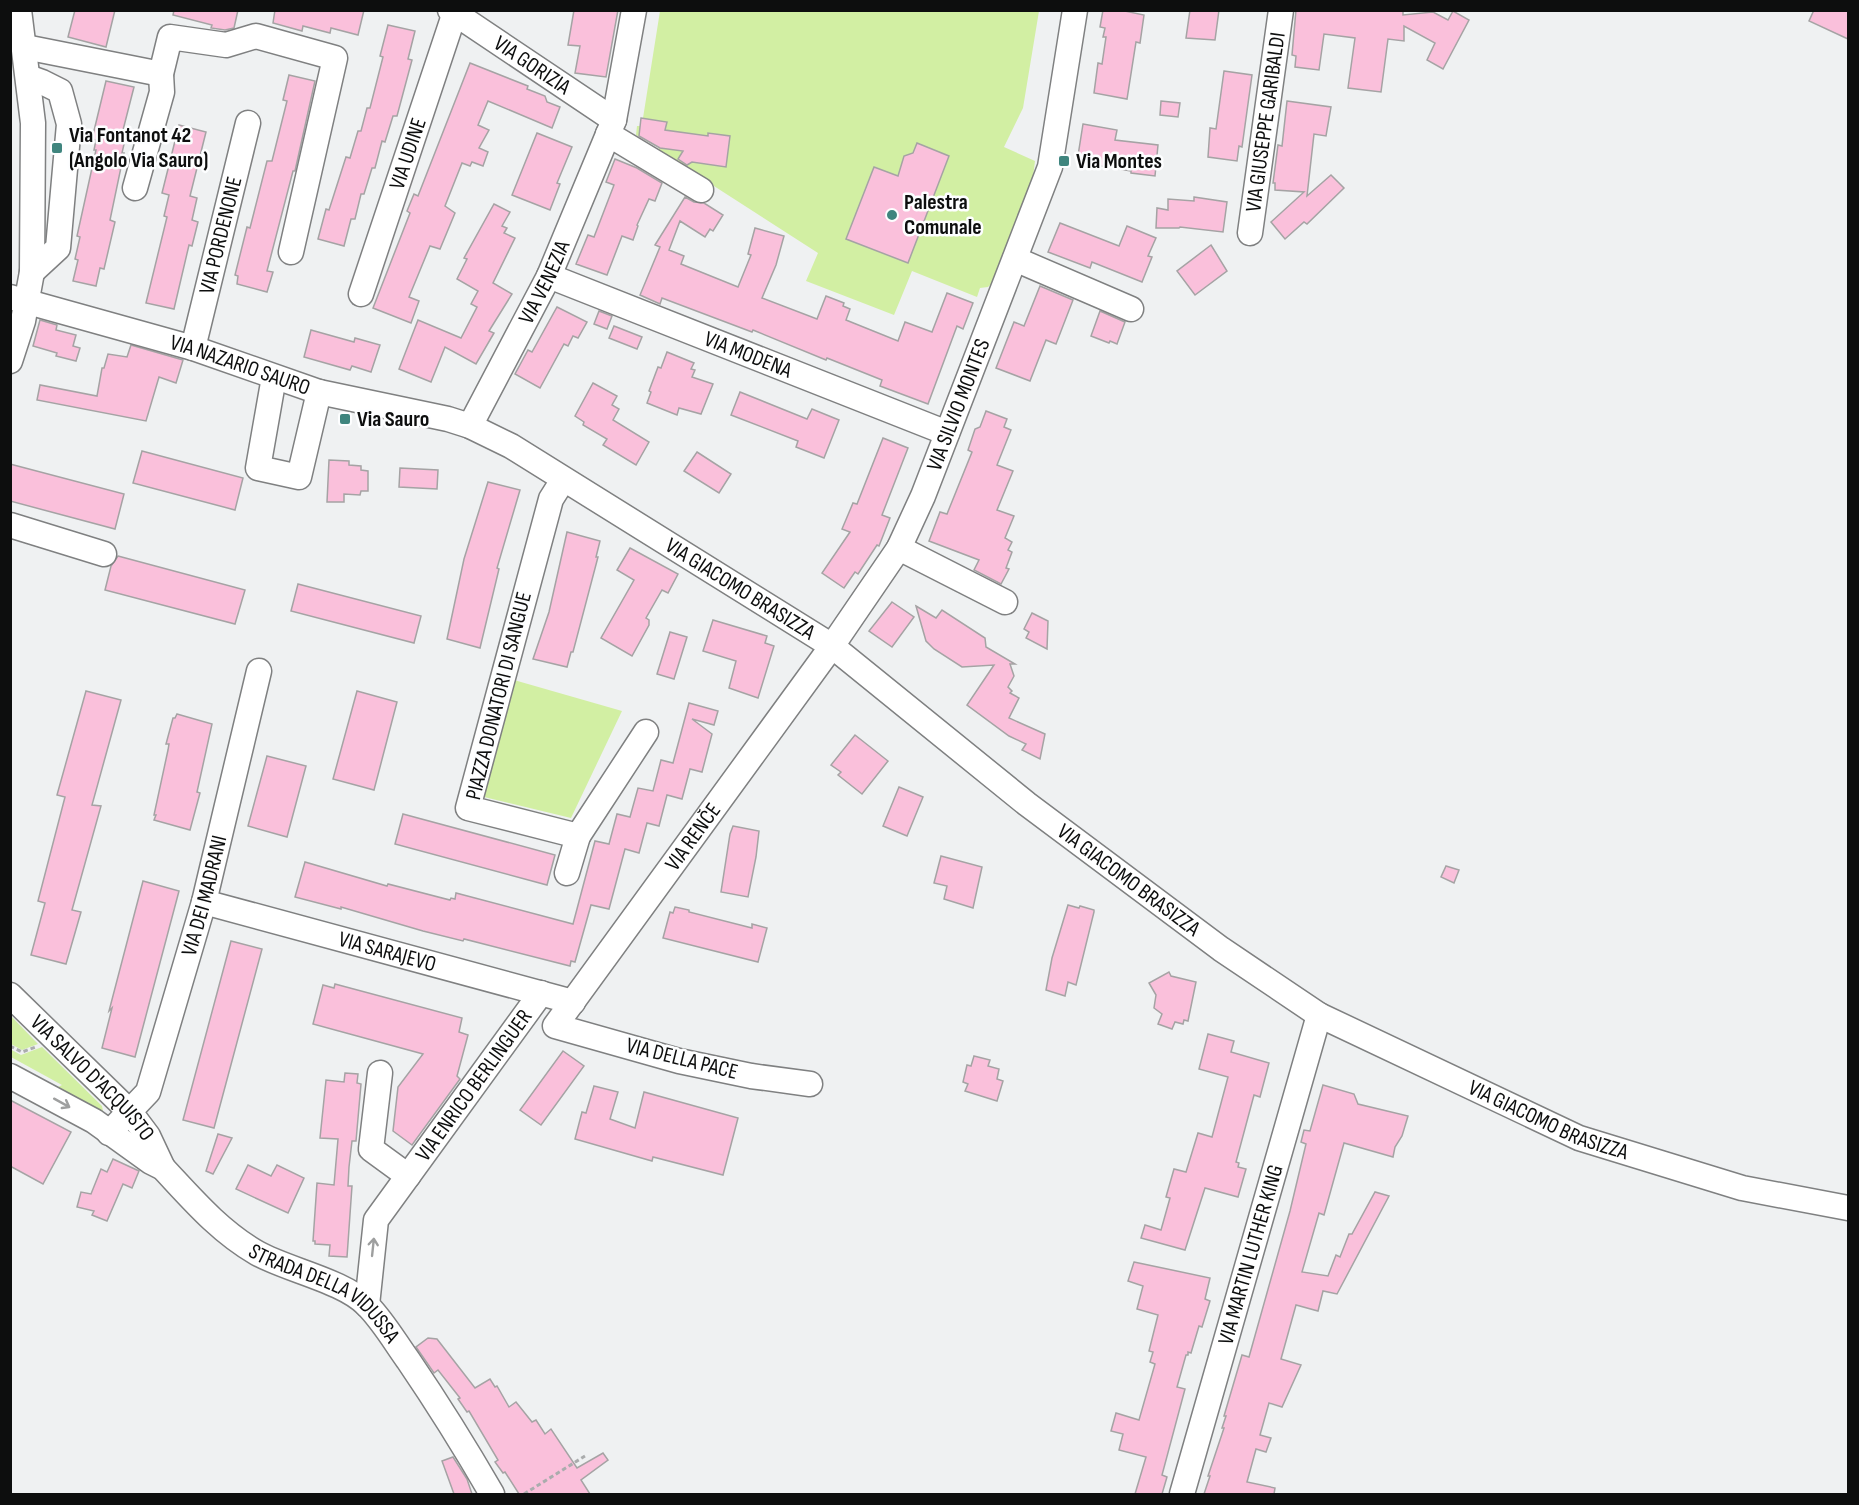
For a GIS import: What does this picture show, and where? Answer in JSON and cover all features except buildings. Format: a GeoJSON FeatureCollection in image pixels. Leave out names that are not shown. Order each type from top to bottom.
{"type":"FeatureCollection","features":[{"type":"Feature","properties":{"kind":"street"},"geometry":{"type":"LineString","coordinates":[[19,10],[20,40],[28,77],[33,123],[32,272]]}},
{"type":"Feature","properties":{"kind":"street","name":"VIA VENEZIA"},"geometry":{"type":"LineString","coordinates":[[470,426],[549,276],[611,127],[634,10]]}},
{"type":"Feature","properties":{"kind":"street","name":"VIA SILVIO MONTES"},"geometry":{"type":"LineString","coordinates":[[832,646],[899,548],[923,496],[1015,259],[1050,167],[1076,10]]}},
{"type":"Feature","properties":{"kind":"street","name":"VIA GIUSEPPE GARIBALDI"},"geometry":{"type":"LineString","coordinates":[[1250,233],[1281,10]]}},
{"type":"Feature","properties":{"kind":"street","name":"VIA GORIZIA"},"geometry":{"type":"LineString","coordinates":[[453,11],[611,127]]}},
{"type":"Feature","properties":{"kind":"street","name":"VIA UDINE"},"geometry":{"type":"LineString","coordinates":[[361,294],[453,11]]}},
{"type":"Feature","properties":{"kind":"street"},"geometry":{"type":"LineString","coordinates":[[135,189],[162,92],[160,74],[170,37],[226,45],[256,36],[335,58],[291,252]]}},
{"type":"Feature","properties":{"kind":"street"},"geometry":{"type":"LineString","coordinates":[[20,40],[160,74]]}},
{"type":"Feature","properties":{"kind":"street"},"geometry":{"type":"LineString","coordinates":[[10,361],[19,298],[32,272],[58,248],[69,124],[60,92],[28,77]]}},
{"type":"Feature","properties":{"kind":"street","name":"VIA PORDENONE"},"geometry":{"type":"LineString","coordinates":[[193,348],[248,123]]}},
{"type":"Feature","properties":{"kind":"street"},"geometry":{"type":"LineString","coordinates":[[611,127],[701,190]]}},
{"type":"Feature","properties":{"kind":"street"},"geometry":{"type":"LineString","coordinates":[[1015,259],[1131,309]]}},
{"type":"Feature","properties":{"kind":"street","name":"VIA MODENA"},"geometry":{"type":"LineString","coordinates":[[549,276],[947,433]]}},
{"type":"Feature","properties":{"kind":"street","name":"VIA NAZARIO SAURO"},"geometry":{"type":"LineString","coordinates":[[19,298],[193,348],[319,392],[448,419],[470,426]]}},
{"type":"Feature","properties":{"kind":"street"},"geometry":{"type":"LineString","coordinates":[[274,377],[258,468],[299,477],[319,392]]}},
{"type":"Feature","properties":{"kind":"street","name":"VIA GIACOMO BRASIZZA"},"geometry":{"type":"LineString","coordinates":[[470,426],[511,446],[832,646],[1027,804],[1221,949],[1318,1015],[1578,1138],[1742,1188],[1848,1208]]}},
{"type":"Feature","properties":{"kind":"street","name":"PIAZZA DONATORI DI SANGUE"},"geometry":{"type":"LineString","coordinates":[[563,480],[551,499],[468,808],[578,836]]}},
{"type":"Feature","properties":{"kind":"street"},"geometry":{"type":"LineString","coordinates":[[10,525],[104,554]]}},
{"type":"Feature","properties":{"kind":"street"},"geometry":{"type":"LineString","coordinates":[[899,548],[1005,602]]}},
{"type":"Feature","properties":{"kind":"street","name":"VIA RENČE"},"geometry":{"type":"LineString","coordinates":[[555,1026],[832,646]]}},
{"type":"Feature","properties":{"kind":"street","name":"VIA DEI MADRANI"},"geometry":{"type":"LineString","coordinates":[[130,1112],[148,1092],[204,902],[259,671]]}},
{"type":"Feature","properties":{"kind":"street"},"geometry":{"type":"LineString","coordinates":[[567,873],[578,836],[646,732]]}},
{"type":"Feature","properties":{"kind":"street","name":"VIA SARAJEVO"},"geometry":{"type":"LineString","coordinates":[[204,902],[573,1002]]}},
{"type":"Feature","properties":{"kind":"street","name":"VIA ENRICO BERLINGUER"},"geometry":{"type":"LineString","coordinates":[[367,1305],[376,1220],[541,993]]}},
{"type":"Feature","properties":{"kind":"street","name":"VIA SALVO D'ACQUISTO"},"geometry":{"type":"LineString","coordinates":[[10,995],[130,1112],[148,1136],[163,1168]]}},
{"type":"Feature","properties":{"kind":"street","name":"VIA MARTIN LUTHER KING"},"geometry":{"type":"LineString","coordinates":[[1182,1494],[1318,1015]]}},
{"type":"Feature","properties":{"kind":"street","name":"VIA DELLA PACE"},"geometry":{"type":"LineString","coordinates":[[555,1026],[679,1061],[751,1076],[810,1084]]}},
{"type":"Feature","properties":{"kind":"street","name":"VIA ENRICO BERLINGUER"},"geometry":{"type":"LineString","coordinates":[[380,1073],[371,1149],[408,1176]]}},
{"type":"Feature","properties":{"kind":"street","name":"STRADA DELLA VIDUSSA"},"geometry":{"type":"LineString","coordinates":[[10,1076],[79,1112],[163,1168],[219,1226],[258,1254],[328,1282],[367,1305],[426,1387],[492,1494]]}},
{"type":"Feature","properties":{"kind":"street"},"geometry":{"type":"LineString","coordinates":[[109,1133],[130,1112]]}},
{"type":"Feature","properties":{"kind":"path"},"geometry":{"type":"LineString","coordinates":[[10,1046],[22,1052],[42,1045]]}},
{"type":"Feature","properties":{"kind":"path"},"geometry":{"type":"LineString","coordinates":[[524,1494],[585,1456]]}},
{"type":"Feature","properties":{"kind":"green space"},"geometry":{"type":"Polygon","coordinates":[[[660,11],[1039,11],[1023,108],[1004,147],[1035,161],[1033,177],[992,283],[988,287],[980,288],[977,297],[912,271],[894,315],[806,281],[818,253],[636,135],[637,126],[640,126],[643,118],[660,11]]]}},
{"type":"Feature","properties":{"kind":"green space"},"geometry":{"type":"Polygon","coordinates":[[[514,680],[622,711],[571,818],[484,797],[514,680]]]}},
{"type":"Feature","properties":{"kind":"green space"},"geometry":{"type":"Polygon","coordinates":[[[10,1016],[38,1044],[22,1050],[11,1044],[10,1016]]]}},
{"type":"Feature","properties":{"kind":"green space"},"geometry":{"type":"Polygon","coordinates":[[[42,1047],[102,1106],[101,1113],[54,1089],[62,1085],[11,1057],[10,1049],[21,1055],[42,1047]]]}},
{"type":"Feature","properties":{"kind":"place","name":"Via Fontanot 42 (Angolo Via Sauro)"},"geometry":{"type":"Point","coordinates":[57,148]}},
{"type":"Feature","properties":{"kind":"place","name":"Via Montes"},"geometry":{"type":"Point","coordinates":[1064,161]}},
{"type":"Feature","properties":{"kind":"place","name":"Palestra Comunale"},"geometry":{"type":"Point","coordinates":[892,215]}},
{"type":"Feature","properties":{"kind":"place","name":"Via Sauro"},"geometry":{"type":"Point","coordinates":[345,419]}}]}
